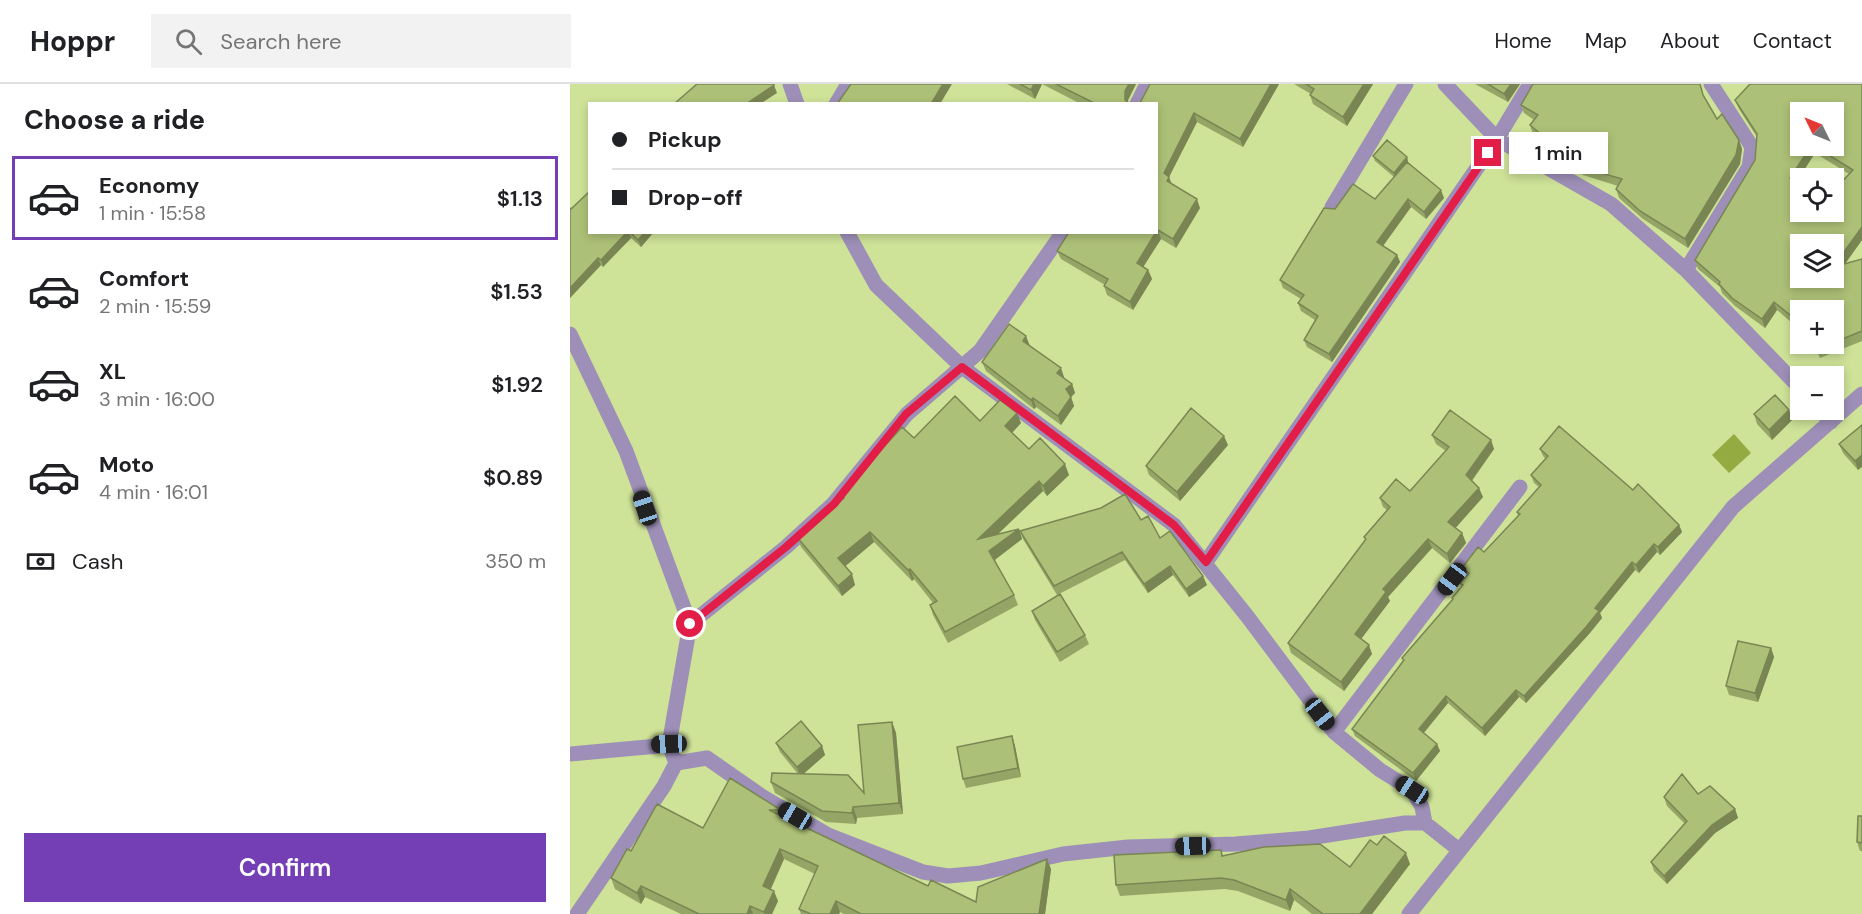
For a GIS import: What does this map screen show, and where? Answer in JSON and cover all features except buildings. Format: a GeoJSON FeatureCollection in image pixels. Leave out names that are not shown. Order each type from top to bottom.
{"type":"FeatureCollection","features":[{"type":"Feature","properties":{"kind":"street"},"geometry":{"type":"LineString","coordinates":[[790,84],[796,102]]}},
{"type":"Feature","properties":{"kind":"street"},"geometry":{"type":"LineString","coordinates":[[837,102],[848,84]]}},
{"type":"Feature","properties":{"kind":"street"},"geometry":{"type":"LineString","coordinates":[[1138,102],[1147,84]]}},
{"type":"Feature","properties":{"kind":"street"},"geometry":{"type":"LineString","coordinates":[[1332,207],[1406,84]]}},
{"type":"Feature","properties":{"kind":"street"},"geometry":{"type":"LineString","coordinates":[[1445,84],[1497,139],[1611,204],[1686,270],[1790,378]]}},
{"type":"Feature","properties":{"kind":"street"},"geometry":{"type":"LineString","coordinates":[[1206,562],[1497,139],[1530,84]]}},
{"type":"Feature","properties":{"kind":"street"},"geometry":{"type":"LineString","coordinates":[[1686,270],[1749,167],[1752,147],[1711,84]]}},
{"type":"Feature","properties":{"kind":"street"},"geometry":{"type":"LineString","coordinates":[[848,234],[876,285],[962,367],[1174,525],[1206,562],[1334,732],[1380,770],[1412,790],[1422,807],[1425,823]]}},
{"type":"Feature","properties":{"kind":"street"},"geometry":{"type":"LineString","coordinates":[[690,624],[786,547],[834,504],[906,414],[980,351],[1062,234]]}},
{"type":"Feature","properties":{"kind":"street"},"geometry":{"type":"LineString","coordinates":[[570,334],[626,451],[690,624],[669,744],[676,763],[664,786],[578,914]]}},
{"type":"Feature","properties":{"kind":"street"},"geometry":{"type":"LineString","coordinates":[[1409,914],[1733,507],[1862,394]]}},
{"type":"Feature","properties":{"kind":"street"},"geometry":{"type":"LineString","coordinates":[[1334,732],[1520,487]]}},
{"type":"Feature","properties":{"kind":"street"},"geometry":{"type":"LineString","coordinates":[[570,754],[669,744]]}},
{"type":"Feature","properties":{"kind":"street"},"geometry":{"type":"LineString","coordinates":[[676,763],[707,758],[763,797],[828,835],[923,872],[948,876],[981,873],[1063,854],[1128,847],[1236,844],[1309,838],[1405,823],[1425,823],[1460,849]]}},
{"type":"Feature","properties":{"kind":"shaded area"},"geometry":{"type":"Polygon","coordinates":[[[1734,434],[1751,453],[1729,473],[1712,455],[1734,434]]]}},
{"type":"Feature","properties":{"kind":"route"},"geometry":{"type":"LineString","coordinates":[[690,624],[786,547],[834,504],[906,414],[962,367],[1174,525],[1206,562],[1488,153]]}}]}
